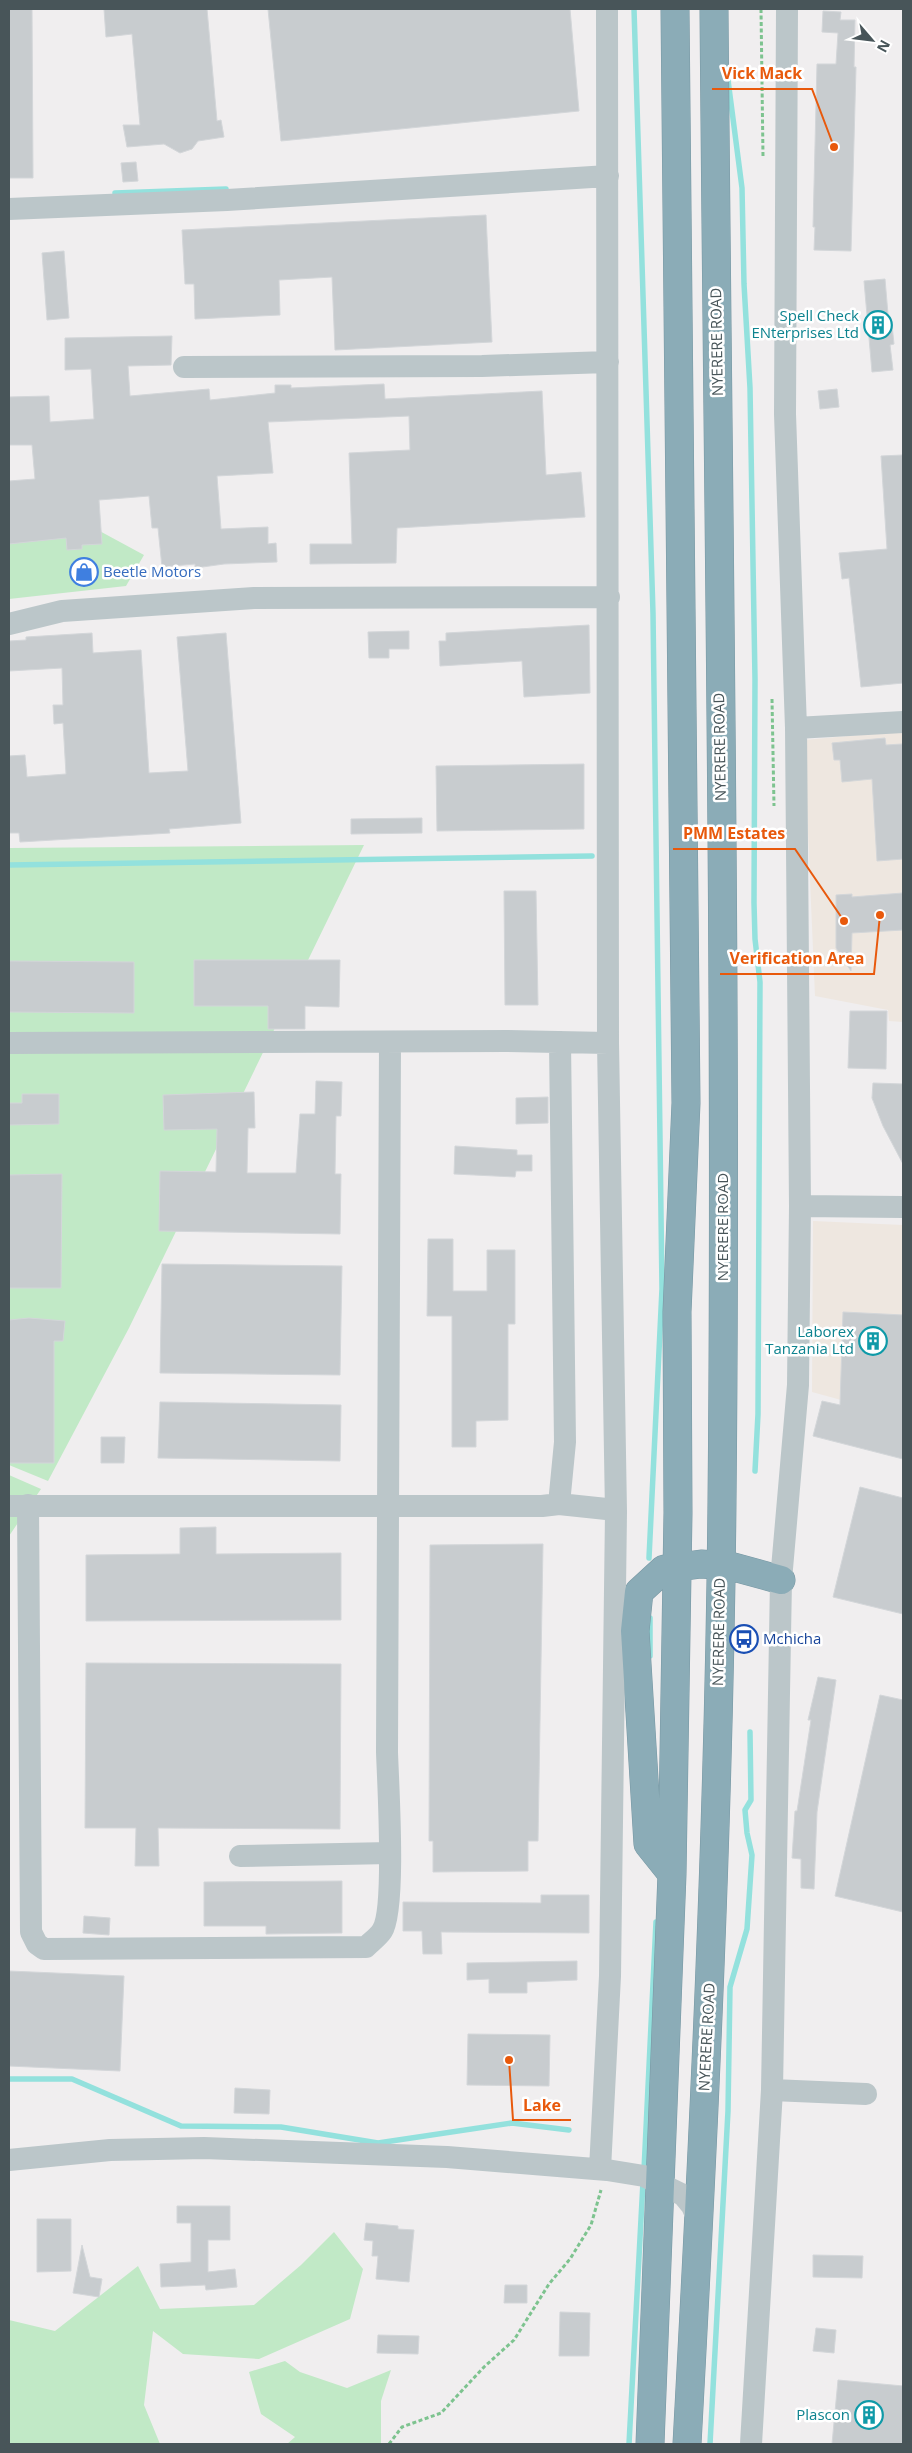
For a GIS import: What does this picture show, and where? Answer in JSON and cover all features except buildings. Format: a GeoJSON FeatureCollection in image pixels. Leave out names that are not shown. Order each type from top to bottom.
{"type":"FeatureCollection","features":[{"type":"Feature","properties":{"kind":"highway"},"geometry":{"type":"LineString","coordinates":[[650,2444],[672,1874],[677,1566],[677,1312],[686,1043],[675,9]]}},
{"type":"Feature","properties":{"kind":"highway","name":"NYERERE ROAD"},"geometry":{"type":"LineString","coordinates":[[687,2444],[712,1922],[720,1566],[723,1036],[714,9]]}},
{"type":"Feature","properties":{"kind":"highway"},"geometry":{"type":"LineString","coordinates":[[672,1874],[648,1844],[635,1632],[639,1592],[664,1569],[677,1566],[701,1564],[730,1566],[781,1580]]}},
{"type":"Feature","properties":{"kind":"street"},"geometry":{"type":"LineString","coordinates":[[603,2170],[610,1976],[616,1510],[608,1043],[607,9]]}},
{"type":"Feature","properties":{"kind":"street"},"geometry":{"type":"LineString","coordinates":[[751,2444],[772,2090],[781,1580],[798,1385],[800,1206],[796,728],[785,414],[787,9]]}},
{"type":"Feature","properties":{"kind":"street"},"geometry":{"type":"LineString","coordinates":[[9,209],[228,200],[608,176]]}},
{"type":"Feature","properties":{"kind":"street"},"geometry":{"type":"LineString","coordinates":[[184,367],[482,366],[608,362]]}},
{"type":"Feature","properties":{"kind":"street"},"geometry":{"type":"LineString","coordinates":[[9,624],[62,612],[254,598],[609,597]]}},
{"type":"Feature","properties":{"kind":"street"},"geometry":{"type":"LineString","coordinates":[[796,728],[903,722]]}},
{"type":"Feature","properties":{"kind":"street"},"geometry":{"type":"LineString","coordinates":[[390,1042],[388,1506],[387,1752],[390,1853],[387,1915],[382,1930],[366,1947],[44,1949],[36,1944],[31,1932],[18,1505],[388,1506],[542,1506],[559,1504],[616,1510]]}},
{"type":"Feature","properties":{"kind":"street"},"geometry":{"type":"LineString","coordinates":[[559,1504],[564,1442],[560,1042]]}},
{"type":"Feature","properties":{"kind":"street"},"geometry":{"type":"LineString","coordinates":[[9,1043],[608,1043]]}},
{"type":"Feature","properties":{"kind":"street"},"geometry":{"type":"LineString","coordinates":[[800,1206],[903,1207]]}},
{"type":"Feature","properties":{"kind":"street"},"geometry":{"type":"LineString","coordinates":[[240,1856],[390,1853]]}},
{"type":"Feature","properties":{"kind":"street"},"geometry":{"type":"LineString","coordinates":[[772,2090],[866,2094]]}},
{"type":"Feature","properties":{"kind":"street"},"geometry":{"type":"LineString","coordinates":[[9,2160],[110,2150],[204,2148],[447,2157],[603,2170],[644,2176],[661,2182],[683,2195],[692,2206],[699,2222]]}},
{"type":"Feature","properties":{"kind":"path"},"geometry":{"type":"LineString","coordinates":[[761,9],[764,163]]}},
{"type":"Feature","properties":{"kind":"path"},"geometry":{"type":"LineString","coordinates":[[772,694],[774,813]]}},
{"type":"Feature","properties":{"kind":"path"},"geometry":{"type":"LineString","coordinates":[[389,2444],[402,2427],[440,2413],[484,2367],[514,2340],[549,2284],[570,2259],[590,2225],[603,2170]]}},
{"type":"Feature","properties":{"kind":"shaded area"},"geometry":{"type":"Polygon","coordinates":[[[903,731],[903,1022],[889,1021],[888,1010],[815,996],[804,740],[903,731]]]}},
{"type":"Feature","properties":{"kind":"shaded area","name":"Laborex Tanzania Ltd"},"geometry":{"type":"Polygon","coordinates":[[[813,1221],[903,1225],[903,1417],[812,1392],[813,1221]]]}},
{"type":"Feature","properties":{"kind":"green space"},"geometry":{"type":"Polygon","coordinates":[[[9,482],[144,555],[126,586],[9,599],[9,482]]]}},
{"type":"Feature","properties":{"kind":"green space"},"geometry":{"type":"Polygon","coordinates":[[[364,845],[129,1328],[48,1481],[9,1465],[9,848],[364,845]]]}},
{"type":"Feature","properties":{"kind":"green space"},"geometry":{"type":"Polygon","coordinates":[[[9,1475],[41,1489],[9,1536],[9,1475]]]}},
{"type":"Feature","properties":{"kind":"green space"},"geometry":{"type":"Polygon","coordinates":[[[334,2232],[363,2269],[350,2319],[259,2359],[183,2354],[153,2331],[144,2405],[160,2444],[9,2444],[9,2320],[55,2331],[138,2266],[160,2309],[254,2305],[301,2265],[334,2232]]]}},
{"type":"Feature","properties":{"kind":"green space"},"geometry":{"type":"Polygon","coordinates":[[[285,2361],[300,2372],[347,2388],[391,2370],[381,2401],[381,2444],[287,2444],[295,2437],[261,2414],[249,2372],[285,2361]]]}},
{"type":"Feature","properties":{"kind":"waterway"},"geometry":{"type":"LineString","coordinates":[[634,9],[653,613],[662,1289],[649,1558]]}},
{"type":"Feature","properties":{"kind":"waterway"},"geometry":{"type":"LineString","coordinates":[[728,80],[742,188],[744,284],[750,388],[755,679],[754,903],[755,939],[760,982],[758,1414],[755,1471]]}},
{"type":"Feature","properties":{"kind":"waterway"},"geometry":{"type":"LineString","coordinates":[[115,193],[226,189]]}},
{"type":"Feature","properties":{"kind":"waterway"},"geometry":{"type":"LineString","coordinates":[[9,865],[592,856]]}},
{"type":"Feature","properties":{"kind":"waterway"},"geometry":{"type":"LineString","coordinates":[[650,1618],[650,1656]]}},
{"type":"Feature","properties":{"kind":"waterway"},"geometry":{"type":"LineString","coordinates":[[710,2444],[728,2111],[730,1987],[747,1929],[752,1855],[747,1833],[745,1810],[751,1800],[750,1732]]}},
{"type":"Feature","properties":{"kind":"waterway"},"geometry":{"type":"LineString","coordinates":[[644,2170],[656,1922]]}},
{"type":"Feature","properties":{"kind":"waterway"},"geometry":{"type":"LineString","coordinates":[[9,2079],[72,2079],[181,2126],[281,2127],[378,2143],[512,2123],[569,2130]]}},
{"type":"Feature","properties":{"kind":"waterway"},"geometry":{"type":"LineString","coordinates":[[629,2444],[643,2182]]}},
{"type":"Feature","properties":{"kind":"place","name":"Vick Mack"},"geometry":{"type":"Point","coordinates":[834,147]}},
{"type":"Feature","properties":{"kind":"place","name":"Spell Check ENterprises Ltd"},"geometry":{"type":"Point","coordinates":[878,325]}},
{"type":"Feature","properties":{"kind":"place","name":"Beetle Motors"},"geometry":{"type":"Point","coordinates":[84,572]}},
{"type":"Feature","properties":{"kind":"place","name":"Verification Area"},"geometry":{"type":"Point","coordinates":[880,915]}},
{"type":"Feature","properties":{"kind":"place","name":"PMM Estates"},"geometry":{"type":"Point","coordinates":[844,921]}},
{"type":"Feature","properties":{"kind":"place","name":"Laborex Tanzania Ltd"},"geometry":{"type":"Point","coordinates":[873,1341]}},
{"type":"Feature","properties":{"kind":"place","name":"Mchicha"},"geometry":{"type":"Point","coordinates":[744,1639]}},
{"type":"Feature","properties":{"kind":"place","name":"Lake"},"geometry":{"type":"Point","coordinates":[509,2060]}},
{"type":"Feature","properties":{"kind":"place","name":"Plascon"},"geometry":{"type":"Point","coordinates":[869,2415]}}]}
